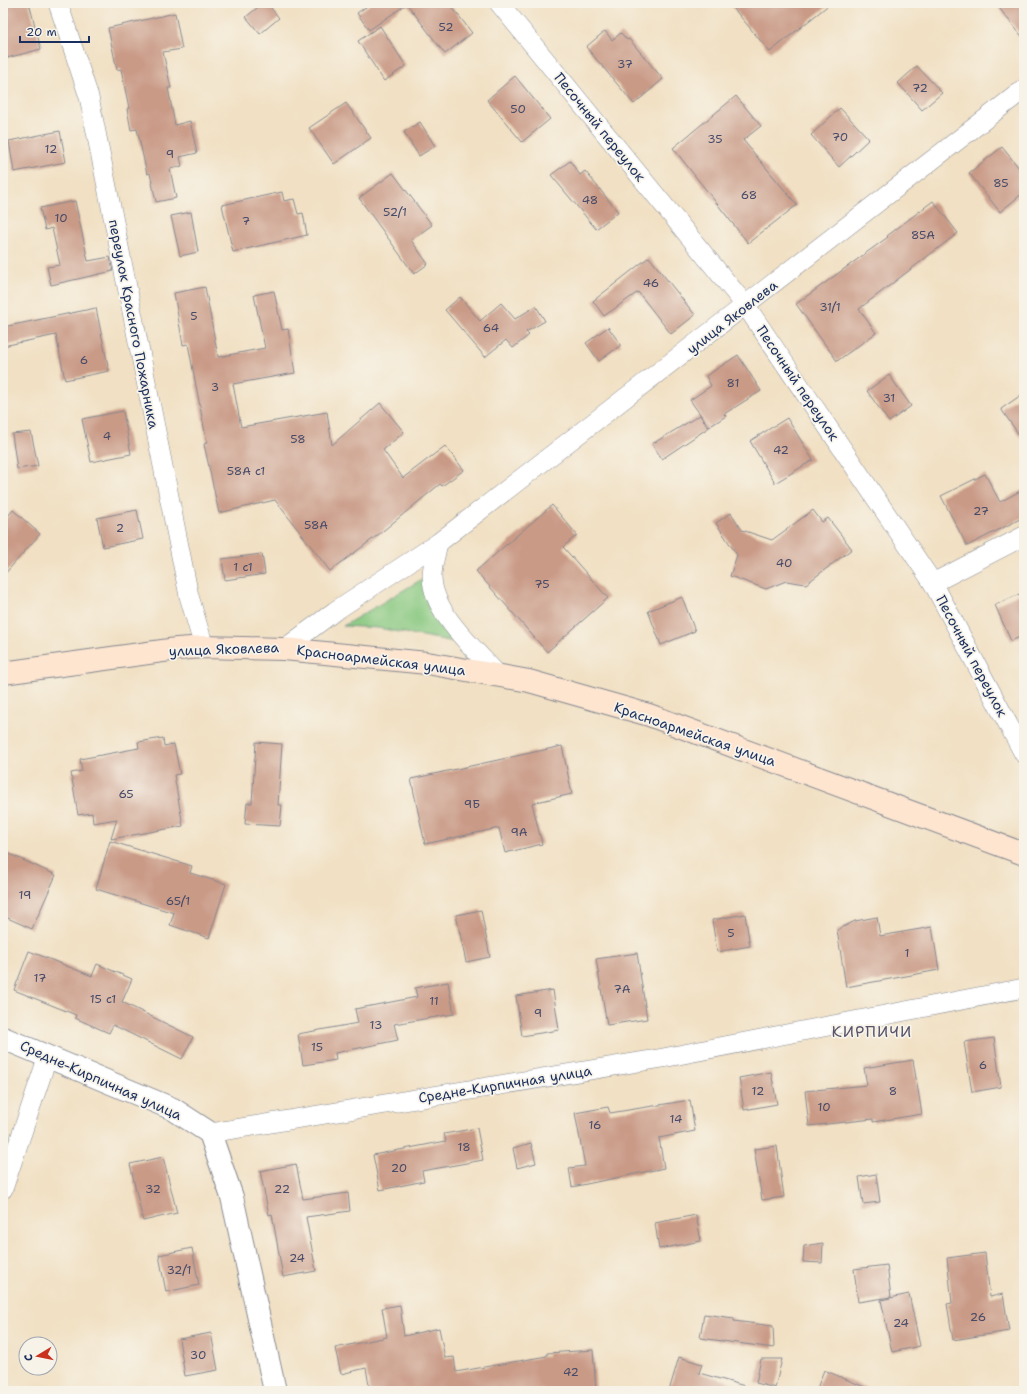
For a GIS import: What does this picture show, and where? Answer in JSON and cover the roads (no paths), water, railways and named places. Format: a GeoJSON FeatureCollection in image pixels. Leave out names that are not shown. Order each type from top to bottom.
{"type":"FeatureCollection","features":[{"type":"Feature","properties":{"kind":"main road","name":"улица Яковлева"},"geometry":{"type":"LineString","coordinates":[[3,673],[177,649],[204,647],[284,649]]}},
{"type":"Feature","properties":{"kind":"main road","name":"Красноармейская улица"},"geometry":{"type":"LineString","coordinates":[[284,649],[427,663],[498,675],[649,715],[1024,854]]}},
{"type":"Feature","properties":{"kind":"street","name":"переулок Красного Пожарника"},"geometry":{"type":"LineString","coordinates":[[58,3],[89,97],[189,596],[204,647]]}},
{"type":"Feature","properties":{"kind":"street","name":"Песочный переулок"},"geometry":{"type":"LineString","coordinates":[[499,3],[746,306],[934,583],[1024,754]]}},
{"type":"Feature","properties":{"kind":"street","name":"улица Яковлева"},"geometry":{"type":"LineString","coordinates":[[284,649],[335,611],[438,543],[746,306],[1024,89]]}},
{"type":"Feature","properties":{"kind":"street"},"geometry":{"type":"LineString","coordinates":[[934,583],[1024,536]]}},
{"type":"Feature","properties":{"kind":"street"},"geometry":{"type":"LineString","coordinates":[[438,543],[432,576],[434,595],[456,627],[498,675]]}},
{"type":"Feature","properties":{"kind":"street","name":"Средне-Кирпичная улица"},"geometry":{"type":"LineString","coordinates":[[3,1038],[173,1109],[210,1133],[663,1058],[1024,988]]}},
{"type":"Feature","properties":{"kind":"street"},"geometry":{"type":"LineString","coordinates":[[3,1190],[48,1056]]}},
{"type":"Feature","properties":{"kind":"street"},"geometry":{"type":"LineString","coordinates":[[210,1133],[232,1197],[275,1391]]}},
{"type":"Feature","properties":{"kind":"district","name":"КИРПИЧИ"},"geometry":{"type":"Point","coordinates":[872,1031]}}]}
